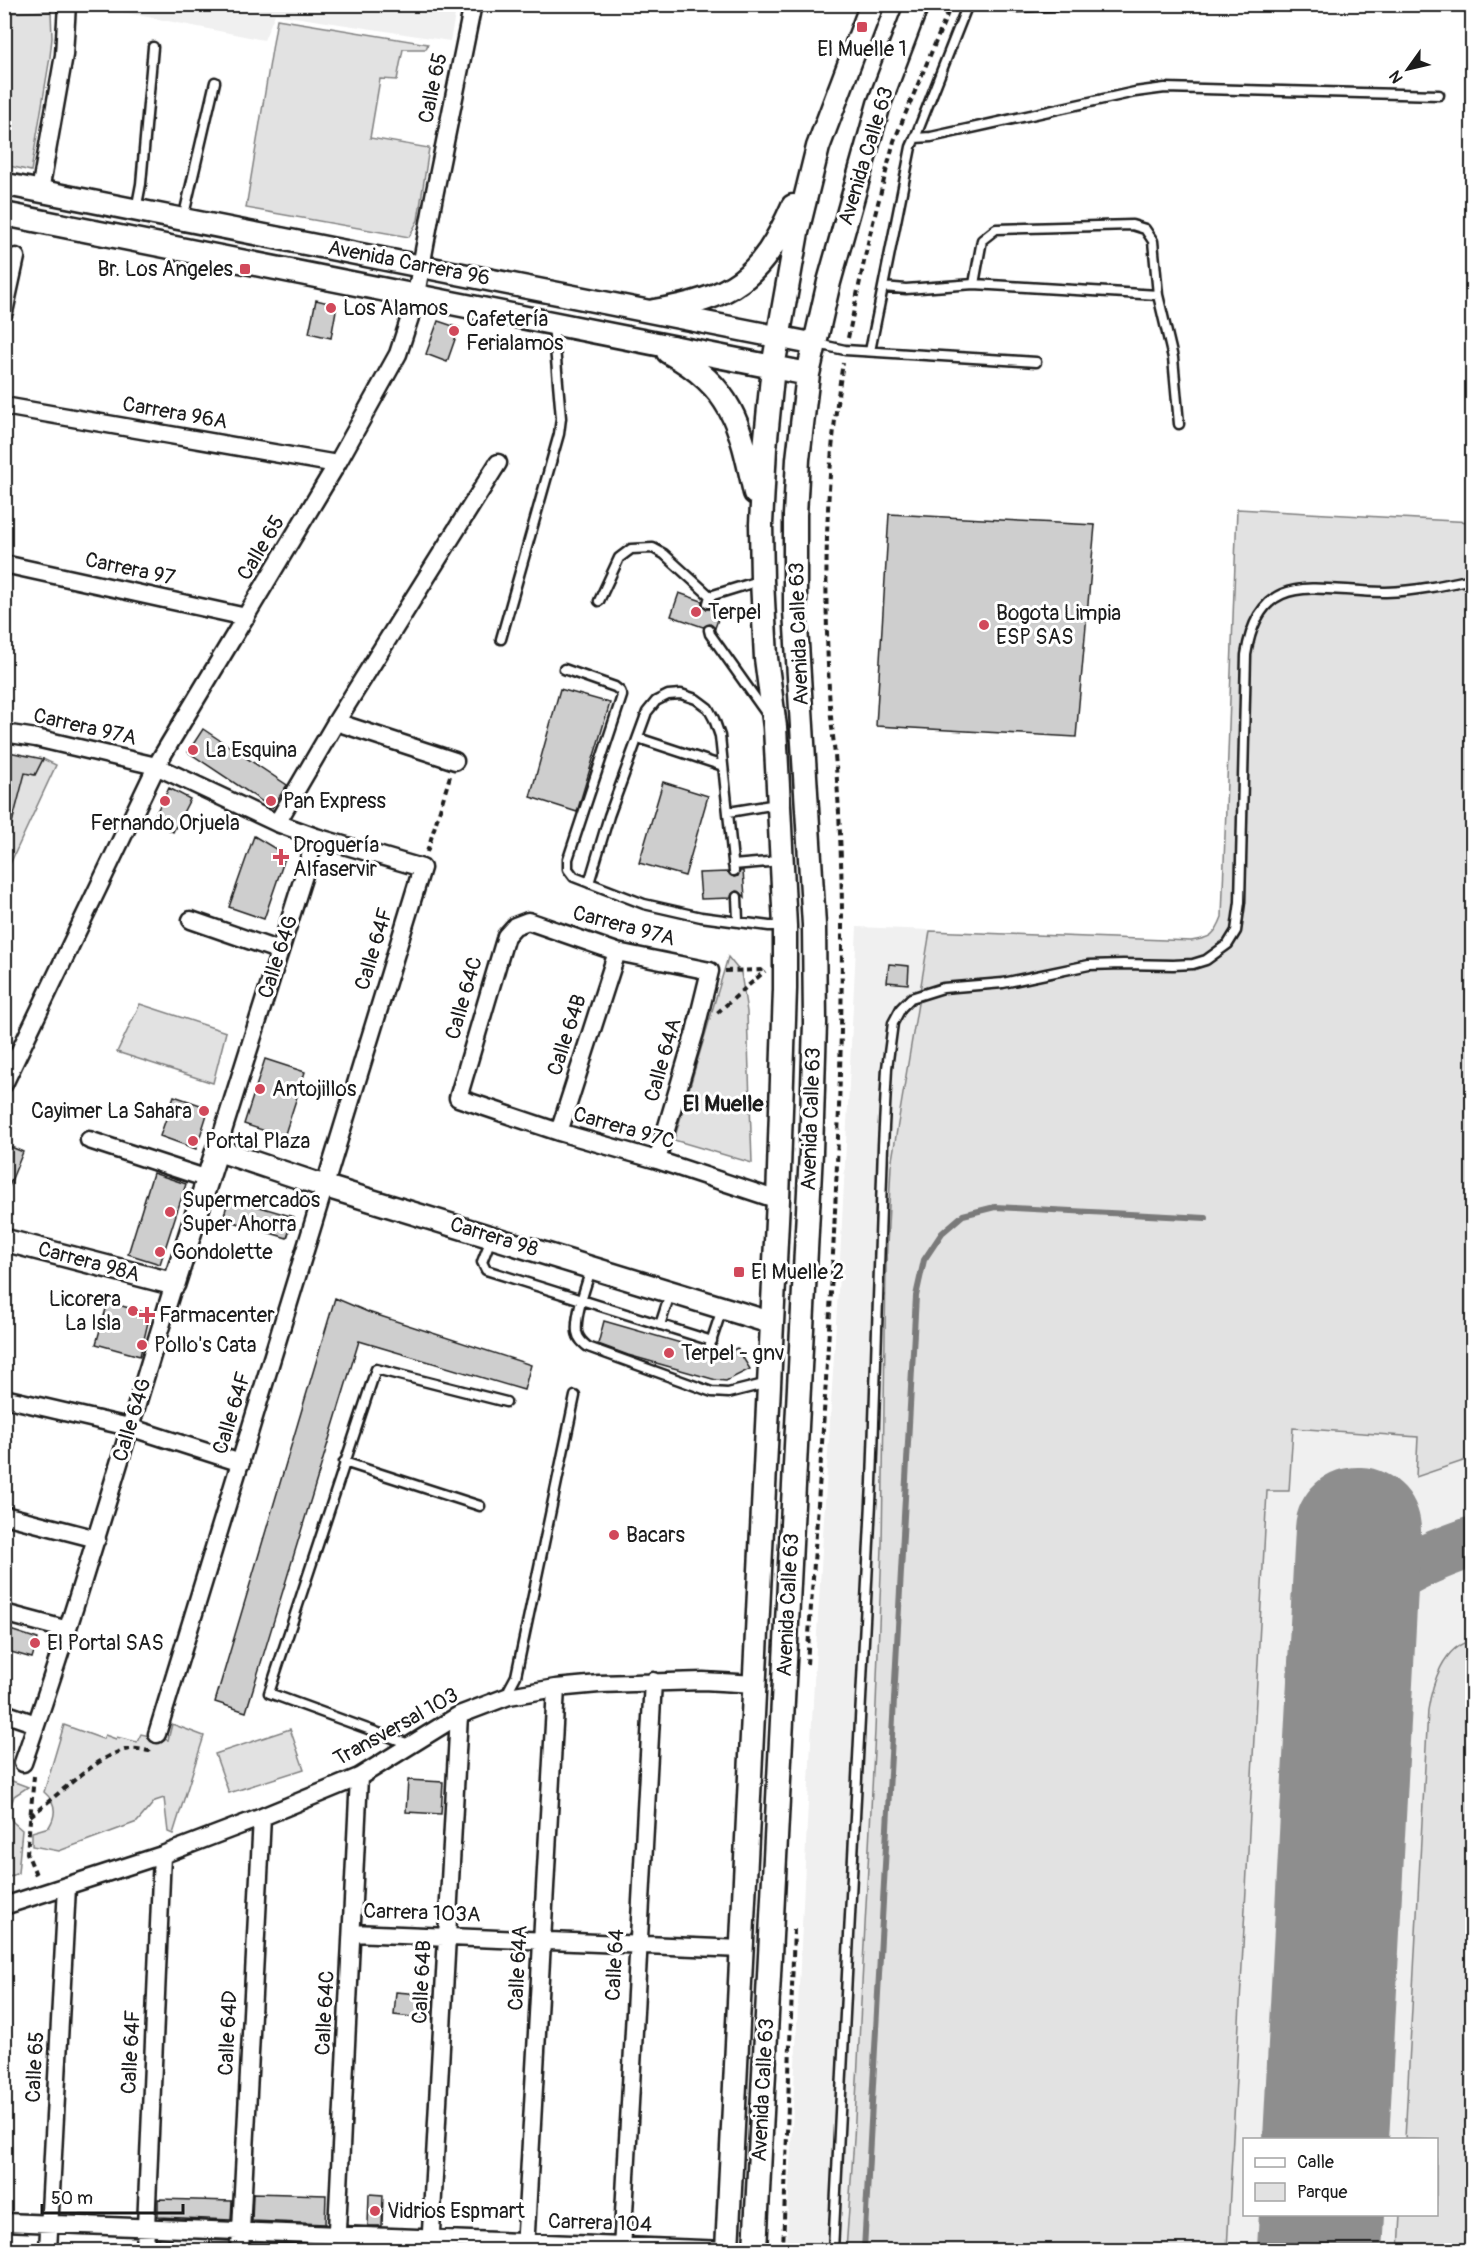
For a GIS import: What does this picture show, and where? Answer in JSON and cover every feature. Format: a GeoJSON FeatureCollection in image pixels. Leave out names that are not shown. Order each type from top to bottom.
{"type":"FeatureCollection","features":[{"type":"Feature","properties":{"kind":"main road","name":"Avenida Calle 63"},"geometry":{"type":"LineString","coordinates":[[727,2250],[770,1382],[785,989],[785,926],[777,804],[775,727],[766,658],[762,580],[761,524],[766,429],[773,367],[797,232],[818,147],[872,4]]}},
{"type":"Feature","properties":{"kind":"main road","name":"Avenida Calle 63"},"geometry":{"type":"LineString","coordinates":[[755,2250],[812,1105],[814,926],[795,610],[795,515],[798,459],[808,374],[814,344],[876,113],[918,4]]}},
{"type":"Feature","properties":{"kind":"main road"},"geometry":{"type":"LineString","coordinates":[[654,311],[710,299],[747,278],[760,265],[781,233],[818,147]]}},
{"type":"Feature","properties":{"kind":"main road","name":"Avenida Carrera 96"},"geometry":{"type":"LineString","coordinates":[[4,214],[416,294],[808,374]]}},
{"type":"Feature","properties":{"kind":"main road"},"geometry":{"type":"LineString","coordinates":[[652,344],[701,373],[726,401],[741,434],[761,524]]}},
{"type":"Feature","properties":{"kind":"street"},"geometry":{"type":"LineString","coordinates":[[40,191],[64,56],[67,4]]}},
{"type":"Feature","properties":{"kind":"street","name":"Calle 65"},"geometry":{"type":"LineString","coordinates":[[4,1084],[156,766],[337,464],[398,354],[414,305],[473,4]]}},
{"type":"Feature","properties":{"kind":"street","name":"Avenida Carrera 96"},"geometry":{"type":"LineString","coordinates":[[4,184],[814,344]]}},
{"type":"Feature","properties":{"kind":"street"},"geometry":{"type":"LineString","coordinates":[[4,312],[16,257]]}},
{"type":"Feature","properties":{"kind":"street","name":"Carrera 96A"},"geometry":{"type":"LineString","coordinates":[[4,406],[337,464]]}},
{"type":"Feature","properties":{"kind":"street"},"geometry":{"type":"LineString","coordinates":[[277,824],[336,722],[498,463]]}},
{"type":"Feature","properties":{"kind":"street","name":"Carrera 97"},"geometry":{"type":"LineString","coordinates":[[4,564],[246,617]]}},
{"type":"Feature","properties":{"kind":"street"},"geometry":{"type":"LineString","coordinates":[[336,722],[455,761]]}},
{"type":"Feature","properties":{"kind":"street","name":"Carrera 97A"},"geometry":{"type":"LineString","coordinates":[[4,733],[36,738],[156,766],[277,824],[422,868]]}},
{"type":"Feature","properties":{"kind":"street","name":"Calle 64G"},"geometry":{"type":"LineString","coordinates":[[23,1763],[97,1539],[129,1427],[316,837]]}},
{"type":"Feature","properties":{"kind":"street","name":"Calle 64F"},"geometry":{"type":"LineString","coordinates":[[157,1734],[422,868]]}},
{"type":"Feature","properties":{"kind":"street"},"geometry":{"type":"LineString","coordinates":[[191,920],[280,951]]}},
{"type":"Feature","properties":{"kind":"street","name":"Carrera 97A"},"geometry":{"type":"LineString","coordinates":[[528,921],[617,952],[710,971]]}},
{"type":"Feature","properties":{"kind":"street","name":"Calle 64C"},"geometry":{"type":"LineString","coordinates":[[458,1098],[506,936],[515,926],[528,921]]}},
{"type":"Feature","properties":{"kind":"street","name":"Calle 64B"},"geometry":{"type":"LineString","coordinates":[[559,1132],[617,952]]}},
{"type":"Feature","properties":{"kind":"street","name":"Calle 64A"},"geometry":{"type":"LineString","coordinates":[[657,1160],[695,1032],[710,971]]}},
{"type":"Feature","properties":{"kind":"street","name":"Carrera 97C"},"geometry":{"type":"LineString","coordinates":[[458,1098],[778,1200]]}},
{"type":"Feature","properties":{"kind":"street"},"geometry":{"type":"LineString","coordinates":[[89,1140],[208,1179]]}},
{"type":"Feature","properties":{"kind":"street","name":"Carrera 98"},"geometry":{"type":"LineString","coordinates":[[217,1150],[324,1186],[772,1323]]}},
{"type":"Feature","properties":{"kind":"street","name":"Carrera 98A"},"geometry":{"type":"LineString","coordinates":[[4,1240],[174,1284]]}},
{"type":"Feature","properties":{"kind":"street"},"geometry":{"type":"LineString","coordinates":[[4,1398],[129,1427],[240,1463]]}},
{"type":"Feature","properties":{"kind":"street"},"geometry":{"type":"LineString","coordinates":[[4,1515],[97,1539]]}},
{"type":"Feature","properties":{"kind":"street"},"geometry":{"type":"LineString","coordinates":[[4,1613],[68,1630]]}},
{"type":"Feature","properties":{"kind":"street","name":"Transversal 103"},"geometry":{"type":"LineString","coordinates":[[4,1906],[162,1854],[360,1777],[409,1744],[459,1715],[509,1696],[556,1688],[653,1682],[703,1681],[756,1684]]}},
{"type":"Feature","properties":{"kind":"street","name":"Calle 64"},"geometry":{"type":"LineString","coordinates":[[622,2248],[653,1682]]}},
{"type":"Feature","properties":{"kind":"street","name":"Calle 64A"},"geometry":{"type":"LineString","coordinates":[[526,2246],[556,1688]]}},
{"type":"Feature","properties":{"kind":"street"},"geometry":{"type":"LineString","coordinates":[[4,1713],[36,1724]]}},
{"type":"Feature","properties":{"kind":"street","name":"Calle 64B"},"geometry":{"type":"LineString","coordinates":[[430,2244],[459,1715]]}},
{"type":"Feature","properties":{"kind":"street","name":"Calle 64C"},"geometry":{"type":"LineString","coordinates":[[336,2243],[360,1777]]}},
{"type":"Feature","properties":{"kind":"street","name":"Calle 64D"},"geometry":{"type":"LineString","coordinates":[[240,2250],[262,1817]]}},
{"type":"Feature","properties":{"kind":"street","name":"Calle 64F"},"geometry":{"type":"LineString","coordinates":[[145,2250],[162,1854]]}},
{"type":"Feature","properties":{"kind":"street","name":"Calle 65"},"geometry":{"type":"LineString","coordinates":[[48,2250],[67,1887]]}},
{"type":"Feature","properties":{"kind":"street","name":"Carrera 103A"},"geometry":{"type":"LineString","coordinates":[[352,1933],[742,1949]]}},
{"type":"Feature","properties":{"kind":"street","name":"Carrera 104"},"geometry":{"type":"LineString","coordinates":[[4,2222],[241,2231],[336,2243],[727,2250]]}},
{"type":"Feature","properties":{"kind":"lane"},"geometry":{"type":"LineString","coordinates":[[870,351],[911,147],[968,4]]}},
{"type":"Feature","properties":{"kind":"lane"},"geometry":{"type":"LineString","coordinates":[[1000,4],[1016,7],[1088,4]]}},
{"type":"Feature","properties":{"kind":"lane"},"geometry":{"type":"LineString","coordinates":[[135,210],[141,184],[153,47]]}},
{"type":"Feature","properties":{"kind":"lane"},"geometry":{"type":"LineString","coordinates":[[183,220],[215,82]]}},
{"type":"Feature","properties":{"kind":"lane"},"geometry":{"type":"LineString","coordinates":[[915,138],[931,137],[1135,92],[1165,88],[1439,95]]}},
{"type":"Feature","properties":{"kind":"lane"},"geometry":{"type":"LineString","coordinates":[[974,284],[982,240],[996,229],[1132,225],[1145,230],[1152,241],[1158,295],[1173,358],[1179,424]]}},
{"type":"Feature","properties":{"kind":"lane"},"geometry":{"type":"LineString","coordinates":[[883,287],[906,289],[974,284],[1158,295]]}},
{"type":"Feature","properties":{"kind":"lane"},"geometry":{"type":"LineString","coordinates":[[501,639],[559,434],[561,418],[552,322]]}},
{"type":"Feature","properties":{"kind":"lane"},"geometry":{"type":"LineString","coordinates":[[814,344],[845,350],[1036,362]]}},
{"type":"Feature","properties":{"kind":"lane"},"geometry":{"type":"LineString","coordinates":[[599,601],[619,558],[631,549],[653,548],[664,554],[709,600],[762,580]]}},
{"type":"Feature","properties":{"kind":"lane"},"geometry":{"type":"LineString","coordinates":[[833,2250],[872,1483],[883,1146],[887,1068],[893,1023],[901,1008],[911,998],[943,988],[1003,983],[1089,965],[1193,964],[1217,953],[1228,944],[1236,931],[1240,902],[1246,655],[1249,637],[1256,619],[1265,606],[1280,595],[1303,587],[1351,591],[1409,591],[1473,579]]}},
{"type":"Feature","properties":{"kind":"lane"},"geometry":{"type":"LineString","coordinates":[[710,630],[710,634],[775,727]]}},
{"type":"Feature","properties":{"kind":"lane"},"geometry":{"type":"LineString","coordinates":[[564,669],[615,687],[622,696],[568,859],[568,869],[574,877],[644,904],[701,917],[785,926]]}},
{"type":"Feature","properties":{"kind":"lane"},"geometry":{"type":"LineString","coordinates":[[589,883],[609,816],[647,712],[656,701],[668,695],[681,694],[696,699],[708,708],[714,718],[720,736],[733,868],[782,861]]}},
{"type":"Feature","properties":{"kind":"lane"},"geometry":{"type":"LineString","coordinates":[[638,738],[723,766]]}},
{"type":"Feature","properties":{"kind":"lane"},"geometry":{"type":"LineString","coordinates":[[729,812],[777,804]]}},
{"type":"Feature","properties":{"kind":"lane"},"geometry":{"type":"LineString","coordinates":[[737,897],[738,920]]}},
{"type":"Feature","properties":{"kind":"lane"},"geometry":{"type":"LineString","coordinates":[[493,1236],[482,1263],[486,1270],[712,1341]]}},
{"type":"Feature","properties":{"kind":"lane"},"geometry":{"type":"LineString","coordinates":[[592,1267],[581,1301],[577,1333],[581,1342],[588,1347],[712,1392],[728,1393],[770,1382]]}},
{"type":"Feature","properties":{"kind":"lane"},"geometry":{"type":"LineString","coordinates":[[660,1325],[671,1292]]}},
{"type":"Feature","properties":{"kind":"lane"},"geometry":{"type":"LineString","coordinates":[[708,1351],[723,1308]]}},
{"type":"Feature","properties":{"kind":"lane"},"geometry":{"type":"LineString","coordinates":[[409,1744],[269,1693],[376,1368],[506,1402]]}},
{"type":"Feature","properties":{"kind":"lane"},"geometry":{"type":"LineString","coordinates":[[696,1386],[700,1376]]}},
{"type":"Feature","properties":{"kind":"lane"},"geometry":{"type":"LineString","coordinates":[[509,1696],[509,1689],[516,1676],[574,1396]]}},
{"type":"Feature","properties":{"kind":"lane"},"geometry":{"type":"LineString","coordinates":[[344,1462],[480,1506]]}},
{"type":"Feature","properties":{"kind":"path"},"geometry":{"type":"LineString","coordinates":[[422,868],[455,761]]}},
{"type":"Feature","properties":{"kind":"path"},"geometry":{"type":"LineString","coordinates":[[4,868],[10,871]]}},
{"type":"Feature","properties":{"kind":"path"},"geometry":{"type":"LineString","coordinates":[[695,1032],[766,970],[710,971]]}},
{"type":"Feature","properties":{"kind":"path"},"geometry":{"type":"LineString","coordinates":[[30,1816],[60,1794],[81,1774],[111,1755],[130,1749],[149,1750],[155,1744],[157,1734]]}},
{"type":"Feature","properties":{"kind":"path"},"geometry":{"type":"LineString","coordinates":[[23,1763],[35,1772],[27,1853],[44,1894]]}},
{"type":"Feature","properties":{"kind":"shaded area"},"geometry":{"type":"Polygon","coordinates":[[[87,5],[457,5],[450,41],[275,14],[264,40],[87,5]]]}},
{"type":"Feature","properties":{"kind":"shaded area"},"geometry":{"type":"Polygon","coordinates":[[[1237,509],[1472,522],[1472,2250],[786,2250],[814,1681],[841,1242],[857,927],[1191,941],[1206,939],[1217,931],[1222,917],[1237,509]]]}},
{"type":"Feature","properties":{"kind":"green space"},"geometry":{"type":"Polygon","coordinates":[[[51,11],[50,57],[31,171],[5,165],[5,13],[51,11]]]}},
{"type":"Feature","properties":{"kind":"green space"},"geometry":{"type":"Polygon","coordinates":[[[277,19],[428,44],[426,49],[403,49],[397,80],[380,79],[370,138],[429,148],[418,220],[409,237],[246,208],[277,19]]]}},
{"type":"Feature","properties":{"kind":"green space"},"geometry":{"type":"Polygon","coordinates":[[[1237,509],[1472,522],[1472,1458],[1416,1477],[1418,1437],[1293,1428],[1289,1491],[1267,1491],[1227,2250],[846,2250],[875,1731],[882,1547],[886,1265],[891,1166],[930,931],[1191,941],[1208,937],[1217,928],[1222,917],[1237,509]]]}},
{"type":"Feature","properties":{"kind":"green space"},"geometry":{"type":"Polygon","coordinates":[[[43,759],[56,765],[10,864],[5,861],[5,823],[25,773],[35,775],[43,759]]]}},
{"type":"Feature","properties":{"kind":"green space"},"geometry":{"type":"Polygon","coordinates":[[[728,957],[741,973],[747,1012],[752,1163],[674,1140],[728,957]]]}},
{"type":"Feature","properties":{"kind":"green space"},"geometry":{"type":"Polygon","coordinates":[[[140,1004],[226,1032],[213,1083],[117,1052],[140,1004]]]}},
{"type":"Feature","properties":{"kind":"green space"},"geometry":{"type":"Polygon","coordinates":[[[1472,1641],[1472,2250],[1399,2250],[1401,2216],[1438,2216],[1438,2138],[1405,2138],[1428,1710],[1432,1689],[1446,1658],[1462,1644],[1472,1641]]]}},
{"type":"Feature","properties":{"kind":"green space"},"geometry":{"type":"Polygon","coordinates":[[[172,1724],[204,1736],[173,1834],[168,1832],[164,1798],[155,1801],[137,1822],[59,1851],[32,1846],[32,1832],[49,1827],[53,1817],[53,1804],[44,1792],[64,1725],[103,1739],[105,1735],[137,1742],[141,1734],[168,1740],[172,1724]]]}},
{"type":"Feature","properties":{"kind":"green space"},"geometry":{"type":"Polygon","coordinates":[[[290,1729],[304,1769],[229,1793],[215,1754],[290,1729]]]}},
{"type":"Feature","properties":{"kind":"green space"},"geometry":{"type":"Polygon","coordinates":[[[4,1778],[28,1787],[14,1796],[8,1814],[22,1830],[18,1873],[5,1879],[4,1778]]]}},
{"type":"Feature","properties":{"kind":"building"},"geometry":{"type":"Polygon","coordinates":[[[316,300],[337,305],[331,338],[309,333],[316,300]]]}},
{"type":"Feature","properties":{"kind":"building"},"geometry":{"type":"Polygon","coordinates":[[[438,321],[459,328],[447,362],[426,354],[438,321]]]}},
{"type":"Feature","properties":{"kind":"building","name":"Bogota Limpia ESP SAS"},"geometry":{"type":"Polygon","coordinates":[[[889,514],[1095,525],[1076,737],[876,726],[889,514]]]}},
{"type":"Feature","properties":{"kind":"building","name":"Terpel"},"geometry":{"type":"Polygon","coordinates":[[[679,593],[702,601],[706,609],[714,605],[722,608],[715,628],[710,624],[703,627],[671,616],[679,593]]]}},
{"type":"Feature","properties":{"kind":"building"},"geometry":{"type":"Polygon","coordinates":[[[560,689],[610,703],[577,812],[530,797],[560,689]]]}},
{"type":"Feature","properties":{"kind":"building"},"geometry":{"type":"Polygon","coordinates":[[[203,729],[287,785],[272,808],[188,752],[203,729]]]}},
{"type":"Feature","properties":{"kind":"building"},"geometry":{"type":"Polygon","coordinates":[[[4,751],[43,759],[35,775],[25,773],[10,831],[4,831],[4,751]]]}},
{"type":"Feature","properties":{"kind":"building"},"geometry":{"type":"Polygon","coordinates":[[[663,782],[708,796],[685,876],[639,863],[663,782]]]}},
{"type":"Feature","properties":{"kind":"building"},"geometry":{"type":"Polygon","coordinates":[[[169,788],[190,799],[173,832],[152,821],[169,788]]]}},
{"type":"Feature","properties":{"kind":"building"},"geometry":{"type":"Polygon","coordinates":[[[254,836],[286,855],[264,919],[229,907],[254,836]]]}},
{"type":"Feature","properties":{"kind":"building"},"geometry":{"type":"Polygon","coordinates":[[[740,871],[743,871],[745,897],[736,891],[731,898],[701,899],[699,873],[728,872],[734,877],[738,876],[740,871]]]}},
{"type":"Feature","properties":{"kind":"building"},"geometry":{"type":"Polygon","coordinates":[[[889,964],[909,966],[908,984],[887,982],[889,964]]]}},
{"type":"Feature","properties":{"kind":"building"},"geometry":{"type":"Polygon","coordinates":[[[265,1059],[305,1072],[284,1137],[244,1124],[265,1059]]]}},
{"type":"Feature","properties":{"kind":"building"},"geometry":{"type":"Polygon","coordinates":[[[174,1096],[209,1108],[196,1149],[160,1136],[174,1096]]]}},
{"type":"Feature","properties":{"kind":"building"},"geometry":{"type":"Polygon","coordinates":[[[4,1144],[23,1152],[5,1196],[4,1195],[4,1144]]]}},
{"type":"Feature","properties":{"kind":"building"},"geometry":{"type":"Polygon","coordinates":[[[153,1173],[186,1184],[160,1264],[128,1254],[153,1173]]]}},
{"type":"Feature","properties":{"kind":"building"},"geometry":{"type":"Polygon","coordinates":[[[229,1198],[294,1217],[287,1238],[223,1219],[229,1198]]]}},
{"type":"Feature","properties":{"kind":"building"},"geometry":{"type":"Polygon","coordinates":[[[335,1298],[368,1312],[531,1365],[524,1390],[359,1341],[246,1712],[215,1702],[335,1298]]]}},
{"type":"Feature","properties":{"kind":"building"},"geometry":{"type":"Polygon","coordinates":[[[108,1302],[150,1314],[140,1356],[96,1344],[108,1302]]]}},
{"type":"Feature","properties":{"kind":"building","name":"Terpel - gnv"},"geometry":{"type":"Polygon","coordinates":[[[604,1321],[702,1349],[703,1355],[707,1357],[714,1353],[723,1355],[737,1348],[750,1369],[726,1381],[716,1380],[628,1355],[598,1344],[604,1321]]]}},
{"type":"Feature","properties":{"kind":"building"},"geometry":{"type":"Polygon","coordinates":[[[4,1628],[38,1639],[32,1658],[4,1650],[4,1628]]]}},
{"type":"Feature","properties":{"kind":"building"},"geometry":{"type":"Polygon","coordinates":[[[408,1780],[443,1782],[441,1814],[406,1812],[408,1780]]]}},
{"type":"Feature","properties":{"kind":"building"},"geometry":{"type":"Polygon","coordinates":[[[396,1992],[432,1995],[431,2019],[394,2015],[396,1992]]]}},
{"type":"Feature","properties":{"kind":"building"},"geometry":{"type":"Polygon","coordinates":[[[253,2193],[326,2195],[325,2224],[252,2221],[253,2193]]]}},
{"type":"Feature","properties":{"kind":"building","name":"Vidrios Espmart"},"geometry":{"type":"Polygon","coordinates":[[[369,2194],[383,2195],[382,2226],[368,2226],[369,2194]]]}},
{"type":"Feature","properties":{"kind":"building"},"geometry":{"type":"Polygon","coordinates":[[[158,2199],[232,2201],[231,2220],[158,2217],[158,2199]]]}},
{"type":"Feature","properties":{"kind":"building"},"geometry":{"type":"Polygon","coordinates":[[[158,2238],[172,2239],[171,2250],[157,2250],[158,2238]]]}},
{"type":"Feature","properties":{"kind":"building"},"geometry":{"type":"Polygon","coordinates":[[[210,2240],[230,2241],[230,2250],[210,2250],[210,2240]]]}},
{"type":"Feature","properties":{"kind":"building"},"geometry":{"type":"Polygon","coordinates":[[[251,2242],[307,2244],[307,2250],[250,2250],[251,2242]]]}},
{"type":"Feature","properties":{"kind":"waterway"},"geometry":{"type":"LineString","coordinates":[[864,2250],[916,1296],[924,1260],[942,1233],[963,1215],[995,1207],[1206,1218]]}},
{"type":"Feature","properties":{"kind":"taxiway"},"geometry":{"type":"LineString","coordinates":[[1351,1665],[1357,1623],[1365,1607],[1376,1593],[1405,1570],[1472,1542]]}},
{"type":"Feature","properties":{"kind":"runway"},"geometry":{"type":"LineString","coordinates":[[1326,2138],[1358,1530]]}},
{"type":"Feature","properties":{"kind":"runway"},"geometry":{"type":"LineString","coordinates":[[1320,2250],[1322,2216]]}},
{"type":"Feature","properties":{"kind":"place","name":"El Muelle 1"},"geometry":{"type":"Point","coordinates":[862,27]}},
{"type":"Feature","properties":{"kind":"place","name":"Br. Los Angeles"},"geometry":{"type":"Point","coordinates":[245,269]}},
{"type":"Feature","properties":{"kind":"place","name":"Los Alamos"},"geometry":{"type":"Point","coordinates":[331,308]}},
{"type":"Feature","properties":{"kind":"place","name":"Cafetería Ferialamos"},"geometry":{"type":"Point","coordinates":[454,331]}},
{"type":"Feature","properties":{"kind":"place","name":"Terpel"},"geometry":{"type":"Point","coordinates":[696,612]}},
{"type":"Feature","properties":{"kind":"place","name":"Bogota Limpia ESP SAS"},"geometry":{"type":"Point","coordinates":[984,625]}},
{"type":"Feature","properties":{"kind":"place","name":"La Esquina"},"geometry":{"type":"Point","coordinates":[193,750]}},
{"type":"Feature","properties":{"kind":"place","name":"Fernando Orjuela"},"geometry":{"type":"Point","coordinates":[165,801]}},
{"type":"Feature","properties":{"kind":"place","name":"Pan Express"},"geometry":{"type":"Point","coordinates":[271,801]}},
{"type":"Feature","properties":{"kind":"place","name":"Droguería Alfaservir"},"geometry":{"type":"Point","coordinates":[281,857]}},
{"type":"Feature","properties":{"kind":"place","name":"Antojillos"},"geometry":{"type":"Point","coordinates":[260,1089]}},
{"type":"Feature","properties":{"kind":"place","name":"Cayimer La Sahara"},"geometry":{"type":"Point","coordinates":[204,1111]}},
{"type":"Feature","properties":{"kind":"place","name":"Portal Plaza"},"geometry":{"type":"Point","coordinates":[193,1141]}},
{"type":"Feature","properties":{"kind":"place","name":"Supermercados Super Ahorra"},"geometry":{"type":"Point","coordinates":[170,1212]}},
{"type":"Feature","properties":{"kind":"place","name":"Gondolette"},"geometry":{"type":"Point","coordinates":[160,1252]}},
{"type":"Feature","properties":{"kind":"place","name":"El Muelle 2"},"geometry":{"type":"Point","coordinates":[739,1272]}},
{"type":"Feature","properties":{"kind":"place","name":"Licorera La Isla"},"geometry":{"type":"Point","coordinates":[133,1311]}},
{"type":"Feature","properties":{"kind":"place","name":"Farmacenter"},"geometry":{"type":"Point","coordinates":[147,1315]}},
{"type":"Feature","properties":{"kind":"place","name":"Pollo's Cata"},"geometry":{"type":"Point","coordinates":[142,1345]}},
{"type":"Feature","properties":{"kind":"place","name":"Terpel - gnv"},"geometry":{"type":"Point","coordinates":[669,1353]}},
{"type":"Feature","properties":{"kind":"place","name":"Bacars"},"geometry":{"type":"Point","coordinates":[614,1535]}},
{"type":"Feature","properties":{"kind":"place","name":"El Portal SAS"},"geometry":{"type":"Point","coordinates":[35,1643]}},
{"type":"Feature","properties":{"kind":"place","name":"Vidrios Espmart"},"geometry":{"type":"Point","coordinates":[375,2211]}},
{"type":"Feature","properties":{"kind":"district","name":"El Muelle"},"geometry":{"type":"Point","coordinates":[723,1104]}}]}
